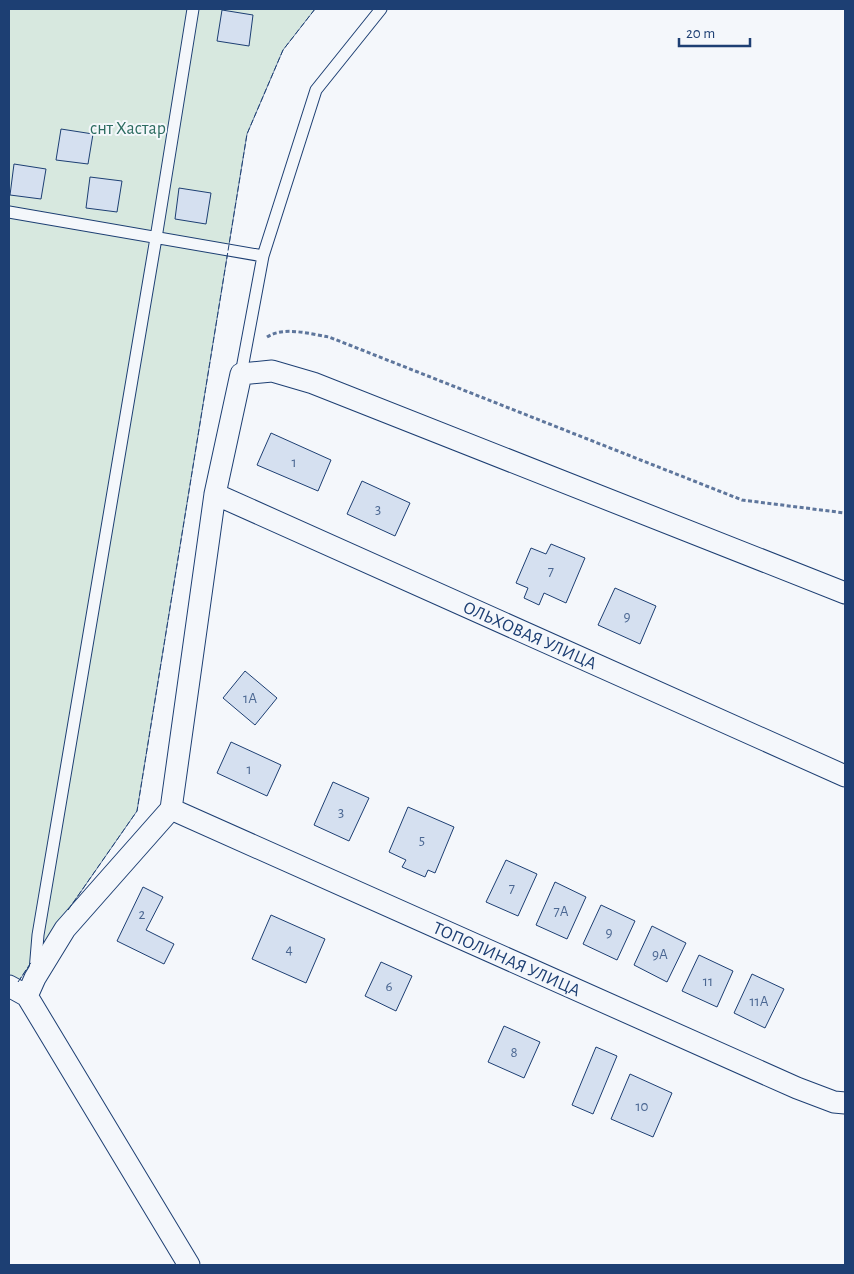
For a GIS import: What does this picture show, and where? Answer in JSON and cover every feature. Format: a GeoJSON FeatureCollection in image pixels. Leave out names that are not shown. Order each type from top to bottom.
{"type":"FeatureCollection","features":[{"type":"Feature","properties":{"kind":"street"},"geometry":{"type":"LineString","coordinates":[[31,987],[65,928],[171,809],[215,494],[241,374],[272,371],[313,383],[845,593]]}},
{"type":"Feature","properties":{"kind":"street","name":"ОЛЬХОВАЯ УЛИЦА"},"geometry":{"type":"LineString","coordinates":[[215,494],[845,776]]}},
{"type":"Feature","properties":{"kind":"street","name":"ТОПОЛИНАЯ УЛИЦА"},"geometry":{"type":"LineString","coordinates":[[171,809],[797,1088],[834,1102],[845,1103]]}},
{"type":"Feature","properties":{"kind":"street"},"geometry":{"type":"LineString","coordinates":[[9,986],[31,987]]}},
{"type":"Feature","properties":{"kind":"street"},"geometry":{"type":"LineString","coordinates":[[31,987],[189,1265]]}},
{"type":"Feature","properties":{"kind":"lane"},"geometry":{"type":"LineString","coordinates":[[31,987],[38,935],[194,9]]}},
{"type":"Feature","properties":{"kind":"lane"},"geometry":{"type":"LineString","coordinates":[[241,374],[263,256],[316,90],[381,9]]}},
{"type":"Feature","properties":{"kind":"lane"},"geometry":{"type":"LineString","coordinates":[[9,212],[263,256]]}},
{"type":"Feature","properties":{"kind":"path"},"geometry":{"type":"LineString","coordinates":[[245,350],[271,334],[295,331],[329,337],[742,500],[845,513]]}},
{"type":"Feature","properties":{"kind":"green space","name":"снт Хастар"},"geometry":{"type":"Polygon","coordinates":[[[9,9],[315,9],[283,50],[247,134],[137,811],[9,995],[9,9]]]}},
{"type":"Feature","properties":{"kind":"building"},"geometry":{"type":"Polygon","coordinates":[[[222,10],[253,15],[249,46],[217,41],[222,10]]]}},
{"type":"Feature","properties":{"kind":"building"},"geometry":{"type":"Polygon","coordinates":[[[61,129],[93,134],[88,164],[56,160],[61,129]]]}},
{"type":"Feature","properties":{"kind":"building"},"geometry":{"type":"Polygon","coordinates":[[[14,164],[46,169],[41,199],[10,195],[14,164]]]}},
{"type":"Feature","properties":{"kind":"building"},"geometry":{"type":"Polygon","coordinates":[[[90,177],[122,181],[117,212],[86,208],[90,177]]]}},
{"type":"Feature","properties":{"kind":"building"},"geometry":{"type":"Polygon","coordinates":[[[179,188],[211,193],[206,224],[175,219],[179,188]]]}},
{"type":"Feature","properties":{"kind":"building"},"geometry":{"type":"Polygon","coordinates":[[[271,433],[331,460],[318,491],[257,465],[271,433]]]}},
{"type":"Feature","properties":{"kind":"building"},"geometry":{"type":"Polygon","coordinates":[[[362,481],[410,503],[395,536],[347,514],[362,481]]]}},
{"type":"Feature","properties":{"kind":"building"},"geometry":{"type":"Polygon","coordinates":[[[551,544],[585,558],[566,603],[544,593],[539,605],[524,598],[528,588],[516,583],[531,548],[546,554],[551,544]]]}},
{"type":"Feature","properties":{"kind":"building"},"geometry":{"type":"Polygon","coordinates":[[[615,588],[656,606],[640,644],[598,625],[615,588]]]}},
{"type":"Feature","properties":{"kind":"building"},"geometry":{"type":"Polygon","coordinates":[[[245,671],[277,698],[255,725],[223,698],[245,671]]]}},
{"type":"Feature","properties":{"kind":"building"},"geometry":{"type":"Polygon","coordinates":[[[231,742],[281,765],[267,796],[217,773],[231,742]]]}},
{"type":"Feature","properties":{"kind":"building"},"geometry":{"type":"Polygon","coordinates":[[[333,782],[369,798],[349,841],[314,825],[333,782]]]}},
{"type":"Feature","properties":{"kind":"building"},"geometry":{"type":"Polygon","coordinates":[[[408,807],[454,827],[435,873],[428,870],[425,877],[402,867],[406,860],[389,852],[408,807]]]}},
{"type":"Feature","properties":{"kind":"building"},"geometry":{"type":"Polygon","coordinates":[[[506,860],[537,874],[518,916],[486,902],[506,860]]]}},
{"type":"Feature","properties":{"kind":"building"},"geometry":{"type":"Polygon","coordinates":[[[555,882],[586,897],[567,939],[536,925],[555,882]]]}},
{"type":"Feature","properties":{"kind":"building"},"geometry":{"type":"Polygon","coordinates":[[[143,887],[163,897],[146,930],[174,944],[164,964],[117,941],[143,887]]]}},
{"type":"Feature","properties":{"kind":"building"},"geometry":{"type":"Polygon","coordinates":[[[601,905],[635,921],[617,960],[583,944],[601,905]]]}},
{"type":"Feature","properties":{"kind":"building"},"geometry":{"type":"Polygon","coordinates":[[[271,915],[325,939],[306,983],[252,959],[271,915]]]}},
{"type":"Feature","properties":{"kind":"building"},"geometry":{"type":"Polygon","coordinates":[[[652,926],[686,943],[667,982],[634,965],[652,926]]]}},
{"type":"Feature","properties":{"kind":"building"},"geometry":{"type":"Polygon","coordinates":[[[699,955],[733,971],[717,1007],[682,991],[699,955]]]}},
{"type":"Feature","properties":{"kind":"building"},"geometry":{"type":"Polygon","coordinates":[[[381,962],[412,976],[396,1011],[365,996],[381,962]]]}},
{"type":"Feature","properties":{"kind":"building"},"geometry":{"type":"Polygon","coordinates":[[[752,974],[784,989],[765,1028],[734,1013],[752,974]]]}},
{"type":"Feature","properties":{"kind":"building"},"geometry":{"type":"Polygon","coordinates":[[[504,1026],[540,1042],[524,1078],[488,1062],[504,1026]]]}},
{"type":"Feature","properties":{"kind":"building"},"geometry":{"type":"Polygon","coordinates":[[[596,1047],[617,1056],[593,1114],[572,1105],[596,1047]]]}},
{"type":"Feature","properties":{"kind":"building"},"geometry":{"type":"Polygon","coordinates":[[[630,1074],[672,1093],[653,1137],[611,1119],[630,1074]]]}},
{"type":"Feature","properties":{"kind":"fence"},"geometry":{"type":"LineString","coordinates":[[68,910],[137,811],[247,134],[283,50],[315,9]]}},
{"type":"Feature","properties":{"kind":"fence"},"geometry":{"type":"LineString","coordinates":[[18,982],[32,961]]}}]}
